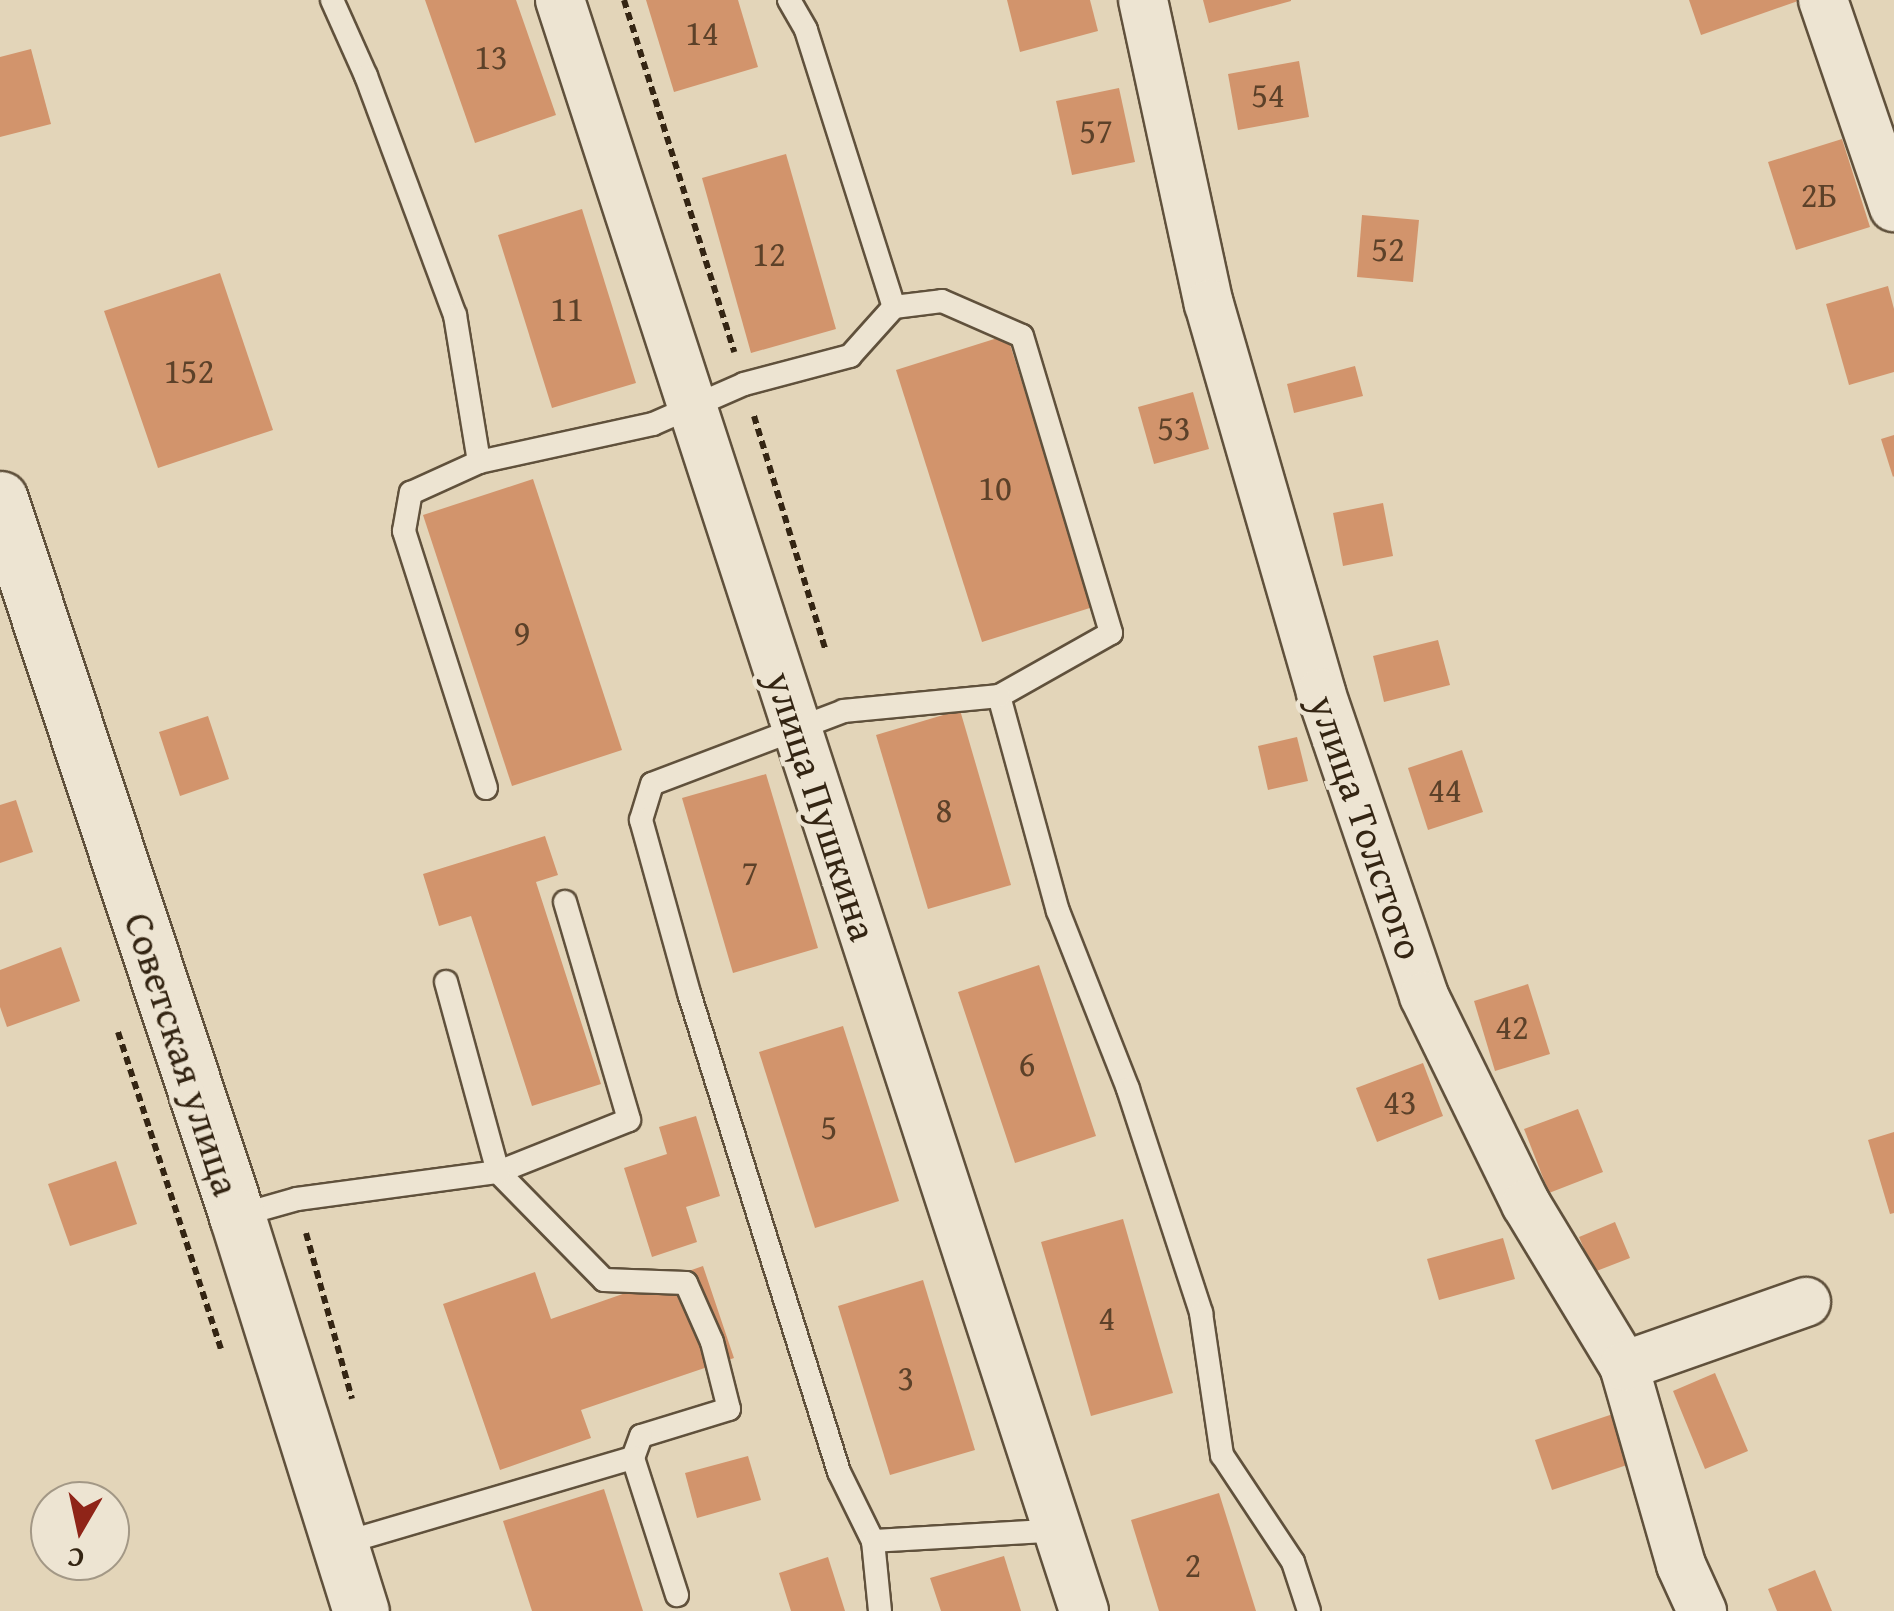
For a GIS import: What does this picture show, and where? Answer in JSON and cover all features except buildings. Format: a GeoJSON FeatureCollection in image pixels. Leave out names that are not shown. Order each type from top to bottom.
{"type":"FeatureCollection","features":[{"type":"Feature","properties":{"kind":"main road","name":"Советская улица"},"geometry":{"type":"LineString","coordinates":[[0,499],[237,1216],[360,1611]]}},
{"type":"Feature","properties":{"kind":"street","name":"улица Пушкина"},"geometry":{"type":"LineString","coordinates":[[560,0],[1084,1611]]}},
{"type":"Feature","properties":{"kind":"street","name":"улица Толстого"},"geometry":{"type":"LineString","coordinates":[[1143,0],[1209,304],[1321,693],[1424,996],[1526,1204],[1624,1366],[1681,1565],[1702,1611]]}},
{"type":"Feature","properties":{"kind":"street"},"geometry":{"type":"LineString","coordinates":[[1823,0],[1894,207]]}},
{"type":"Feature","properties":{"kind":"street"},"geometry":{"type":"LineString","coordinates":[[1624,1366],[1806,1302]]}},
{"type":"Feature","properties":{"kind":"lane"},"geometry":{"type":"LineString","coordinates":[[332,0],[366,76],[455,314],[480,462]]}},
{"type":"Feature","properties":{"kind":"lane"},"geometry":{"type":"LineString","coordinates":[[789,0],[806,30],[894,306]]}},
{"type":"Feature","properties":{"kind":"lane"},"geometry":{"type":"LineString","coordinates":[[486,788],[404,531],[411,493],[480,462],[653,424],[744,384],[850,356],[894,306],[942,301],[1022,336],[1111,634],[999,696],[844,711],[652,784],[642,820],[689,993],[839,1472],[873,1541],[880,1611]]}},
{"type":"Feature","properties":{"kind":"lane"},"geometry":{"type":"LineString","coordinates":[[999,696],[1058,912],[1128,1089],[1201,1313],[1222,1455],[1292,1562],[1309,1611]]}},
{"type":"Feature","properties":{"kind":"lane"},"geometry":{"type":"LineString","coordinates":[[237,1216],[296,1199],[498,1172],[629,1120],[564,902]]}},
{"type":"Feature","properties":{"kind":"lane"},"geometry":{"type":"LineString","coordinates":[[446,982],[498,1172],[604,1280],[686,1283],[712,1342],[729,1409],[641,1436],[633,1458],[677,1595]]}},
{"type":"Feature","properties":{"kind":"lane"},"geometry":{"type":"LineString","coordinates":[[340,1544],[633,1458]]}},
{"type":"Feature","properties":{"kind":"lane"},"geometry":{"type":"LineString","coordinates":[[873,1541],[1060,1530]]}},
{"type":"Feature","properties":{"kind":"path"},"geometry":{"type":"LineString","coordinates":[[118,1029],[227,1366]]}},
{"type":"Feature","properties":{"kind":"path"},"geometry":{"type":"LineString","coordinates":[[296,1199],[353,1402]]}}]}
